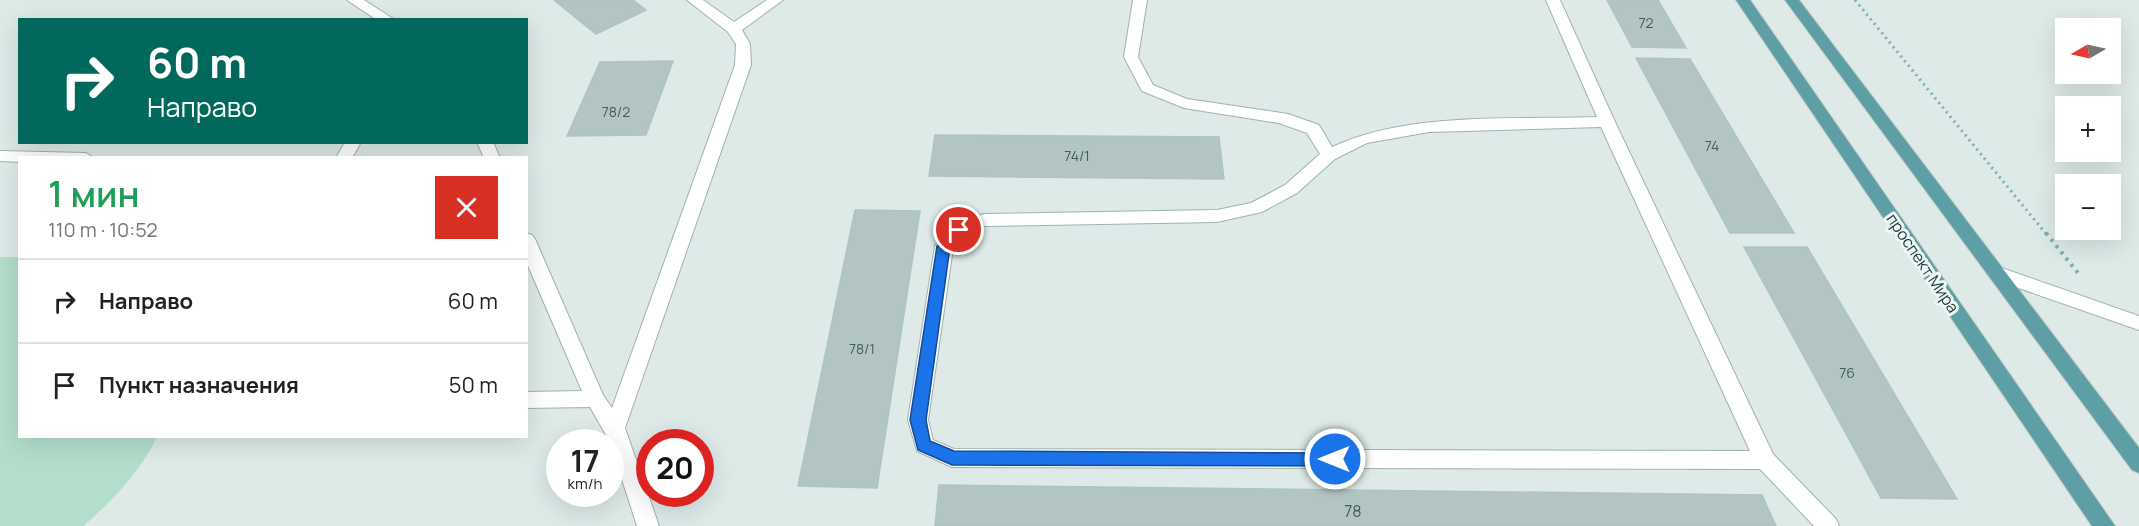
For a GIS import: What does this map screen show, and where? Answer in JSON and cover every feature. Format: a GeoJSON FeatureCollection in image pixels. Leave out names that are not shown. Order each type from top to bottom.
{"type":"FeatureCollection","features":[{"type":"Feature","properties":{"kind":"main road","name":"проспект Мира"},"geometry":{"type":"LineString","coordinates":[[1743,0],[2104,526]]}},
{"type":"Feature","properties":{"kind":"main road"},"geometry":{"type":"LineString","coordinates":[[1792,0],[2139,464]]}},
{"type":"Feature","properties":{"kind":"street"},"geometry":{"type":"LineString","coordinates":[[354,0],[384,18]]}},
{"type":"Feature","properties":{"kind":"street"},"geometry":{"type":"LineString","coordinates":[[615,428],[743,65],[743,44],[734,29],[694,0]]}},
{"type":"Feature","properties":{"kind":"street"},"geometry":{"type":"LineString","coordinates":[[734,29],[776,0]]}},
{"type":"Feature","properties":{"kind":"street"},"geometry":{"type":"LineString","coordinates":[[1140,0],[1131,57],[1147,88],[1184,103],[1282,118],[1313,129],[1329,155]]}},
{"type":"Feature","properties":{"kind":"street"},"geometry":{"type":"LineString","coordinates":[[1552,0],[1606,122],[1765,460],[1827,526]]}},
{"type":"Feature","properties":{"kind":"street"},"geometry":{"type":"LineString","coordinates":[[1606,122],[1429,127],[1363,139],[1329,155],[1282,194],[1256,208],[1217,216],[984,220],[959,230],[944,246],[918,420],[924,445],[952,458],[1765,460]]}},
{"type":"Feature","properties":{"kind":"street"},"geometry":{"type":"LineString","coordinates":[[0,156],[18,156]]}},
{"type":"Feature","properties":{"kind":"street"},"geometry":{"type":"LineString","coordinates":[[528,244],[594,399],[615,428],[648,526]]}},
{"type":"Feature","properties":{"kind":"street"},"geometry":{"type":"LineString","coordinates":[[1996,273],[2139,323]]}},
{"type":"Feature","properties":{"kind":"street"},"geometry":{"type":"LineString","coordinates":[[528,400],[594,399]]}},
{"type":"Feature","properties":{"kind":"path"},"geometry":{"type":"LineString","coordinates":[[1855,0],[2080,276]]}},
{"type":"Feature","properties":{"kind":"green space"},"geometry":{"type":"Polygon","coordinates":[[[0,257],[18,257],[18,438],[156,438],[125,485],[83,526],[0,526],[0,257]]]}},
{"type":"Feature","properties":{"kind":"building"},"geometry":{"type":"Polygon","coordinates":[[[554,0],[633,0],[646,10],[596,34],[554,0]]]}},
{"type":"Feature","properties":{"kind":"building"},"geometry":{"type":"Polygon","coordinates":[[[1607,0],[1658,0],[1686,48],[1632,47],[1607,0]]]}},
{"type":"Feature","properties":{"kind":"building"},"geometry":{"type":"Polygon","coordinates":[[[1636,58],[1690,59],[1794,233],[1730,233],[1636,58]]]}},
{"type":"Feature","properties":{"kind":"building"},"geometry":{"type":"Polygon","coordinates":[[[673,61],[646,135],[567,136],[600,62],[673,61]]]}},
{"type":"Feature","properties":{"kind":"building"},"geometry":{"type":"Polygon","coordinates":[[[935,135],[1219,137],[1224,179],[929,176],[935,135]]]}},
{"type":"Feature","properties":{"kind":"building"},"geometry":{"type":"Polygon","coordinates":[[[855,210],[920,211],[877,488],[798,486],[855,210]]]}},
{"type":"Feature","properties":{"kind":"building"},"geometry":{"type":"Polygon","coordinates":[[[1744,247],[1807,247],[1957,499],[1881,498],[1744,247]]]}},
{"type":"Feature","properties":{"kind":"building"},"geometry":{"type":"Polygon","coordinates":[[[939,485],[1762,495],[1776,526],[935,526],[939,485]]]}},
{"type":"Feature","properties":{"kind":"route"},"geometry":{"type":"LineString","coordinates":[[959,230],[944,246],[918,420],[924,445],[952,458],[1335,459]]}}]}
